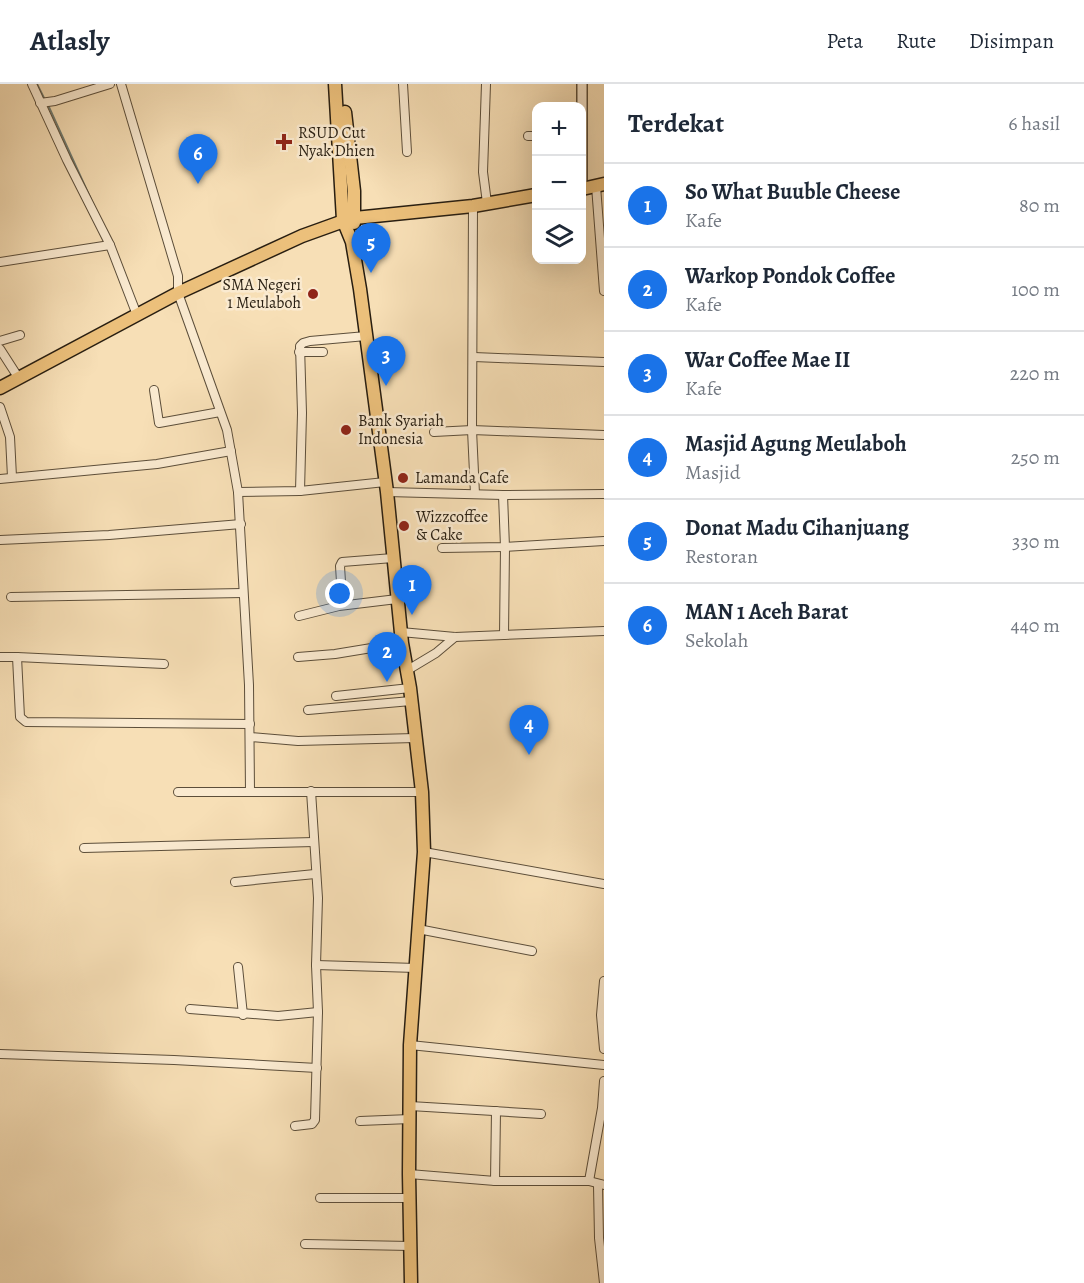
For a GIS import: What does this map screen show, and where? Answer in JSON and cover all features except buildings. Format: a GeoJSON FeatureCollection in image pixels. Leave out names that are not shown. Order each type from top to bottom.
{"type":"FeatureCollection","features":[{"type":"Feature","properties":{"kind":"main road"},"geometry":{"type":"LineString","coordinates":[[335,84],[349,219],[386,487],[401,637],[422,792],[424,852],[410,1045],[411,1283]]}},
{"type":"Feature","properties":{"kind":"main road"},"geometry":{"type":"LineString","coordinates":[[342,84],[354,191],[349,219]]}},
{"type":"Feature","properties":{"kind":"main road"},"geometry":{"type":"LineString","coordinates":[[0,388],[178,293],[302,236],[349,219],[473,206],[532,196]]}},
{"type":"Feature","properties":{"kind":"street"},"geometry":{"type":"LineString","coordinates":[[32,84],[48,102],[81,189],[110,246],[137,315]]}},
{"type":"Feature","properties":{"kind":"street"},"geometry":{"type":"LineString","coordinates":[[48,102],[110,84]]}},
{"type":"Feature","properties":{"kind":"street"},"geometry":{"type":"LineString","coordinates":[[121,84],[178,276],[178,293],[220,412],[231,451],[241,524],[249,674],[250,791]]}},
{"type":"Feature","properties":{"kind":"street"},"geometry":{"type":"LineString","coordinates":[[403,84],[407,152]]}},
{"type":"Feature","properties":{"kind":"street"},"geometry":{"type":"LineString","coordinates":[[486,84],[483,172],[487,203]]}},
{"type":"Feature","properties":{"kind":"street"},"geometry":{"type":"LineString","coordinates":[[582,84],[582,102]]}},
{"type":"Feature","properties":{"kind":"street"},"geometry":{"type":"LineString","coordinates":[[600,185],[604,291]]}},
{"type":"Feature","properties":{"kind":"street"},"geometry":{"type":"LineString","coordinates":[[473,206],[472,430],[475,494]]}},
{"type":"Feature","properties":{"kind":"street"},"geometry":{"type":"LineString","coordinates":[[0,262],[110,246]]}},
{"type":"Feature","properties":{"kind":"street"},"geometry":{"type":"LineString","coordinates":[[0,341],[20,335]]}},
{"type":"Feature","properties":{"kind":"street"},"geometry":{"type":"LineString","coordinates":[[300,491],[302,413],[299,352],[303,343],[310,341],[366,336]]}},
{"type":"Feature","properties":{"kind":"street"},"geometry":{"type":"LineString","coordinates":[[0,349],[18,377]]}},
{"type":"Feature","properties":{"kind":"street"},"geometry":{"type":"LineString","coordinates":[[299,352],[323,352]]}},
{"type":"Feature","properties":{"kind":"street"},"geometry":{"type":"LineString","coordinates":[[474,357],[604,362]]}},
{"type":"Feature","properties":{"kind":"street"},"geometry":{"type":"LineString","coordinates":[[154,390],[159,423],[220,412]]}},
{"type":"Feature","properties":{"kind":"street"},"geometry":{"type":"LineString","coordinates":[[0,407],[10,437],[12,477]]}},
{"type":"Feature","properties":{"kind":"street"},"geometry":{"type":"LineString","coordinates":[[434,432],[472,430],[604,435]]}},
{"type":"Feature","properties":{"kind":"street"},"geometry":{"type":"LineString","coordinates":[[0,478],[157,464],[231,451]]}},
{"type":"Feature","properties":{"kind":"street"},"geometry":{"type":"LineString","coordinates":[[238,492],[386,487],[503,495],[604,494]]}},
{"type":"Feature","properties":{"kind":"street"},"geometry":{"type":"LineString","coordinates":[[503,495],[504,635]]}},
{"type":"Feature","properties":{"kind":"street"},"geometry":{"type":"LineString","coordinates":[[0,540],[109,535],[241,524]]}},
{"type":"Feature","properties":{"kind":"street"},"geometry":{"type":"LineString","coordinates":[[442,548],[604,541]]}},
{"type":"Feature","properties":{"kind":"street"},"geometry":{"type":"LineString","coordinates":[[341,582],[342,562],[393,558]]}},
{"type":"Feature","properties":{"kind":"street"},"geometry":{"type":"LineString","coordinates":[[11,597],[243,593]]}},
{"type":"Feature","properties":{"kind":"street"},"geometry":{"type":"LineString","coordinates":[[299,616],[339,606],[397,599]]}},
{"type":"Feature","properties":{"kind":"street"},"geometry":{"type":"LineString","coordinates":[[298,657],[335,654],[401,637],[604,631]]}},
{"type":"Feature","properties":{"kind":"street"},"geometry":{"type":"LineString","coordinates":[[406,671],[436,653],[455,637]]}},
{"type":"Feature","properties":{"kind":"street"},"geometry":{"type":"LineString","coordinates":[[0,657],[164,664]]}},
{"type":"Feature","properties":{"kind":"street"},"geometry":{"type":"LineString","coordinates":[[17,657],[20,717],[26,722],[250,724]]}},
{"type":"Feature","properties":{"kind":"street"},"geometry":{"type":"LineString","coordinates":[[336,696],[410,695]]}},
{"type":"Feature","properties":{"kind":"street"},"geometry":{"type":"LineString","coordinates":[[308,710],[410,695]]}},
{"type":"Feature","properties":{"kind":"street"},"geometry":{"type":"LineString","coordinates":[[250,737],[298,741],[415,738]]}},
{"type":"Feature","properties":{"kind":"street"},"geometry":{"type":"LineString","coordinates":[[295,1126],[312,1124],[315,1120],[318,898],[311,791]]}},
{"type":"Feature","properties":{"kind":"street"},"geometry":{"type":"LineString","coordinates":[[178,792],[422,792]]}},
{"type":"Feature","properties":{"kind":"street"},"geometry":{"type":"LineString","coordinates":[[84,848],[314,842]]}},
{"type":"Feature","properties":{"kind":"street"},"geometry":{"type":"LineString","coordinates":[[424,852],[604,884]]}},
{"type":"Feature","properties":{"kind":"street"},"geometry":{"type":"LineString","coordinates":[[235,882],[315,874]]}},
{"type":"Feature","properties":{"kind":"street"},"geometry":{"type":"LineString","coordinates":[[418,929],[532,951]]}},
{"type":"Feature","properties":{"kind":"street"},"geometry":{"type":"LineString","coordinates":[[316,965],[416,968]]}},
{"type":"Feature","properties":{"kind":"street"},"geometry":{"type":"LineString","coordinates":[[238,967],[243,1015]]}},
{"type":"Feature","properties":{"kind":"street"},"geometry":{"type":"LineString","coordinates":[[604,987],[601,1015],[604,1049]]}},
{"type":"Feature","properties":{"kind":"street"},"geometry":{"type":"LineString","coordinates":[[190,1009],[278,1016],[318,1012]]}},
{"type":"Feature","properties":{"kind":"street"},"geometry":{"type":"LineString","coordinates":[[410,1045],[604,1065]]}},
{"type":"Feature","properties":{"kind":"street"},"geometry":{"type":"LineString","coordinates":[[0,1054],[317,1068]]}},
{"type":"Feature","properties":{"kind":"street"},"geometry":{"type":"LineString","coordinates":[[589,1181],[602,1108],[604,1081]]}},
{"type":"Feature","properties":{"kind":"street"},"geometry":{"type":"LineString","coordinates":[[410,1106],[541,1114]]}},
{"type":"Feature","properties":{"kind":"street"},"geometry":{"type":"LineString","coordinates":[[495,1181],[496,1111]]}},
{"type":"Feature","properties":{"kind":"street"},"geometry":{"type":"LineString","coordinates":[[360,1121],[410,1119]]}},
{"type":"Feature","properties":{"kind":"street"},"geometry":{"type":"LineString","coordinates":[[409,1174],[495,1181],[589,1181],[601,1185],[599,1238],[604,1283]]}},
{"type":"Feature","properties":{"kind":"street"},"geometry":{"type":"LineString","coordinates":[[320,1198],[410,1198]]}},
{"type":"Feature","properties":{"kind":"street"},"geometry":{"type":"LineString","coordinates":[[305,1244],[410,1246]]}},
{"type":"Feature","properties":{"kind":"waterway"},"geometry":{"type":"LineString","coordinates":[[37,84],[45,100]]}},
{"type":"Feature","properties":{"kind":"waterway"},"geometry":{"type":"LineString","coordinates":[[48,105],[94,206]]}},
{"type":"Feature","properties":{"kind":"place","name":"RSUD Cut Nyak Dhien"},"geometry":{"type":"Point","coordinates":[284,142]}},
{"type":"Feature","properties":{"kind":"place","name":"MAN 1 Aceh Barat"},"geometry":{"type":"Point","coordinates":[198,184]}},
{"type":"Feature","properties":{"kind":"place","name":"Donat Madu Cihanjuang"},"geometry":{"type":"Point","coordinates":[371,273]}},
{"type":"Feature","properties":{"kind":"place","name":"SMA Negeri 1 Meulaboh"},"geometry":{"type":"Point","coordinates":[313,294]}},
{"type":"Feature","properties":{"kind":"place","name":"War Coffee Mae II"},"geometry":{"type":"Point","coordinates":[386,386]}},
{"type":"Feature","properties":{"kind":"place","name":"Bank Syariah Indonesia"},"geometry":{"type":"Point","coordinates":[346,430]}},
{"type":"Feature","properties":{"kind":"place","name":"Lamanda Cafe"},"geometry":{"type":"Point","coordinates":[403,478]}},
{"type":"Feature","properties":{"kind":"place","name":"Wizzcoffee & Cake"},"geometry":{"type":"Point","coordinates":[404,526]}},
{"type":"Feature","properties":{"kind":"place","name":"So What Buuble Cheese"},"geometry":{"type":"Point","coordinates":[412,615]}},
{"type":"Feature","properties":{"kind":"place","name":"Warkop Pondok Coffee"},"geometry":{"type":"Point","coordinates":[387,682]}},
{"type":"Feature","properties":{"kind":"place","name":"Masjid Agung Meulaboh"},"geometry":{"type":"Point","coordinates":[529,755]}}]}
